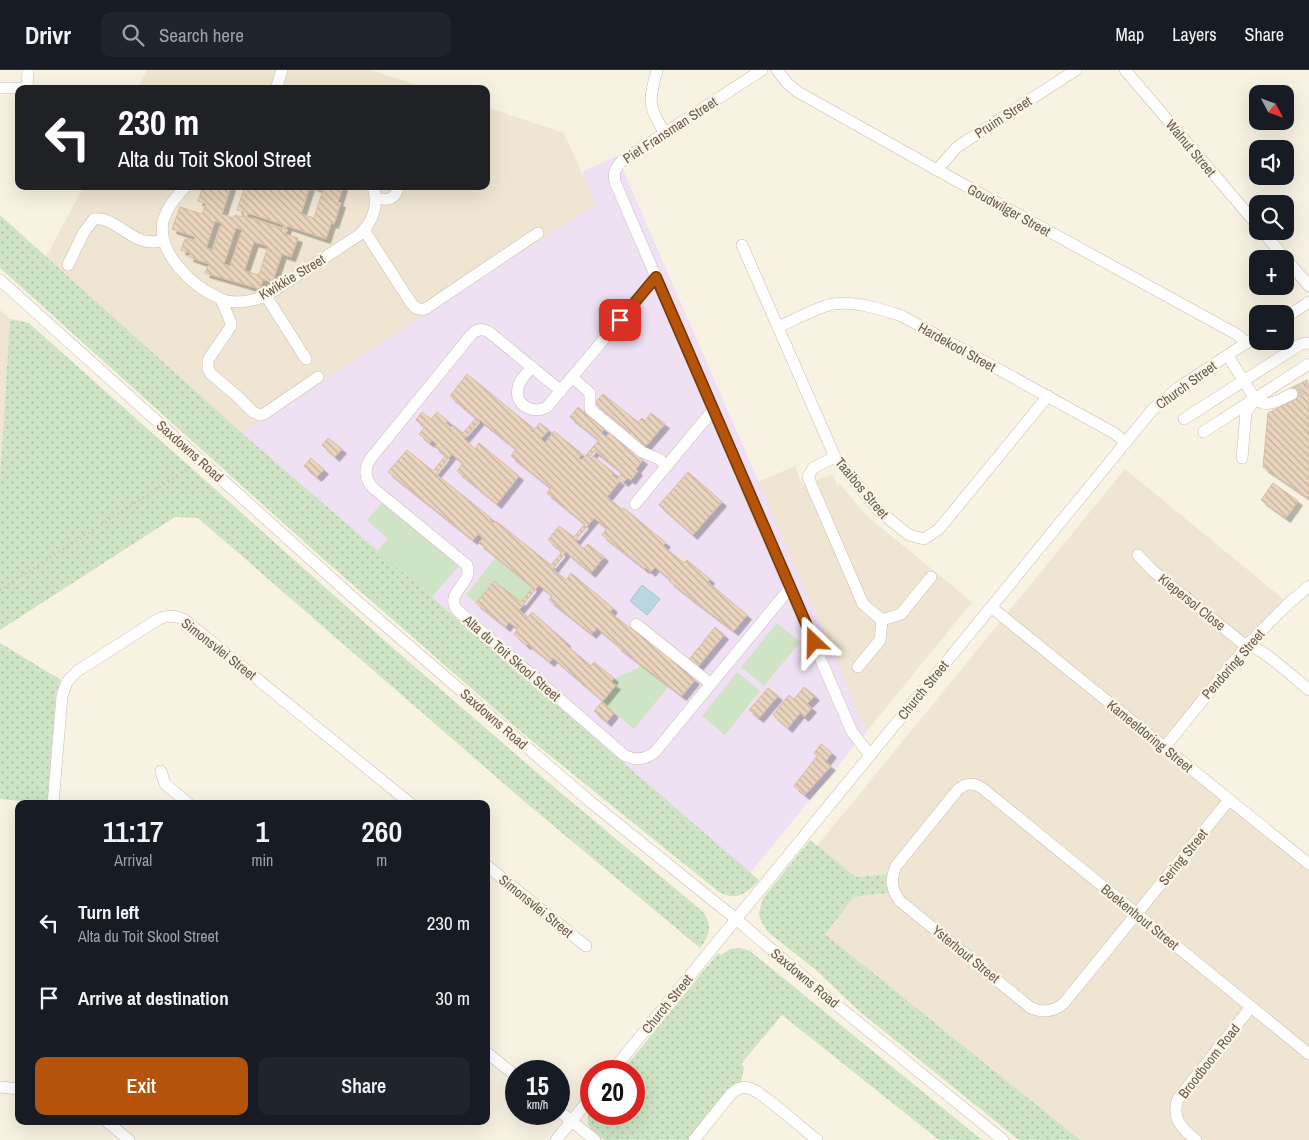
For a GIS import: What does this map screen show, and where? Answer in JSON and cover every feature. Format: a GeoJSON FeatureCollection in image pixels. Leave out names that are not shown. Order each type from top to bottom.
{"type":"FeatureCollection","features":[{"type":"Feature","properties":{"kind":"street"},"geometry":{"type":"LineString","coordinates":[[27,85],[28,70]]}},
{"type":"Feature","properties":{"kind":"street"},"geometry":{"type":"LineString","coordinates":[[277,85],[282,70]]}},
{"type":"Feature","properties":{"kind":"street"},"geometry":{"type":"LineString","coordinates":[[657,70],[651,95],[651,104],[652,111],[665,133]]}},
{"type":"Feature","properties":{"kind":"street","name":"Piet Fransman Street"},"geometry":{"type":"LineString","coordinates":[[762,70],[620,162],[614,171],[615,182],[852,732],[870,755]]}},
{"type":"Feature","properties":{"kind":"street","name":"Goudwilger Street"},"geometry":{"type":"LineString","coordinates":[[777,70],[787,83],[798,92],[1232,332],[1246,343]]}},
{"type":"Feature","properties":{"kind":"street","name":"Pruim Street"},"geometry":{"type":"LineString","coordinates":[[937,170],[957,147],[1076,70]]}},
{"type":"Feature","properties":{"kind":"street","name":"Walnut Street"},"geometry":{"type":"LineString","coordinates":[[1125,70],[1249,215]]}},
{"type":"Feature","properties":{"kind":"street"},"geometry":{"type":"LineString","coordinates":[[0,88],[15,88]]}},
{"type":"Feature","properties":{"kind":"street"},"geometry":{"type":"LineString","coordinates":[[68,265],[84,232],[94,219],[105,220],[140,240],[151,242],[164,241],[163,226],[166,212],[170,204],[182,190]]}},
{"type":"Feature","properties":{"kind":"street"},"geometry":{"type":"LineString","coordinates":[[374,192],[387,201],[396,194],[398,190]]}},
{"type":"Feature","properties":{"kind":"street","name":"Kwikkie Street"},"geometry":{"type":"LineString","coordinates":[[164,241],[171,257],[184,273],[221,299],[245,302],[266,296],[364,230],[372,219],[376,205],[374,192]]}},
{"type":"Feature","properties":{"kind":"street"},"geometry":{"type":"LineString","coordinates":[[364,230],[411,303],[418,310],[425,309],[538,233]]}},
{"type":"Feature","properties":{"kind":"street"},"geometry":{"type":"LineString","coordinates":[[1270,240],[1309,286]]}},
{"type":"Feature","properties":{"kind":"street","name":"Taaibos Street"},"geometry":{"type":"LineString","coordinates":[[742,245],[835,457],[879,511],[909,536],[924,539],[939,529],[1048,396]]}},
{"type":"Feature","properties":{"kind":"street"},"geometry":{"type":"LineString","coordinates":[[532,367],[520,383],[518,398],[525,407],[534,411],[543,410],[656,277]]}},
{"type":"Feature","properties":{"kind":"street","name":"Saxdowns Road"},"geometry":{"type":"LineString","coordinates":[[0,280],[357,601],[587,799],[736,919],[833,1002],[1003,1140]]}},
{"type":"Feature","properties":{"kind":"street"},"geometry":{"type":"LineString","coordinates":[[266,296],[306,359]]}},
{"type":"Feature","properties":{"kind":"street"},"geometry":{"type":"LineString","coordinates":[[221,299],[231,323],[208,360],[208,369],[210,374],[253,412],[257,415],[264,414],[318,377]]}},
{"type":"Feature","properties":{"kind":"street"},"geometry":{"type":"LineString","coordinates":[[1294,312],[1309,302]]}},
{"type":"Feature","properties":{"kind":"street","name":"Hardekool Street"},"geometry":{"type":"LineString","coordinates":[[778,327],[832,304],[858,305],[883,309],[902,316],[1048,396],[1114,433],[1125,442]]}},
{"type":"Feature","properties":{"kind":"street","name":"Alta du Toit Skool Street"},"geometry":{"type":"LineString","coordinates":[[561,391],[486,331],[473,332],[371,458],[366,472],[369,483],[467,565],[469,571],[467,578],[453,599],[457,610],[624,755],[629,758],[642,759],[655,752],[790,588]]}},
{"type":"Feature","properties":{"kind":"street","name":"Church Street"},"geometry":{"type":"LineString","coordinates":[[621,1060],[1125,442],[1161,401],[1249,341]]}},
{"type":"Feature","properties":{"kind":"street"},"geometry":{"type":"LineString","coordinates":[[1184,419],[1301,344],[1309,343]]}},
{"type":"Feature","properties":{"kind":"street"},"geometry":{"type":"LineString","coordinates":[[1228,356],[1255,399],[1263,404],[1268,404],[1292,394]]}},
{"type":"Feature","properties":{"kind":"street"},"geometry":{"type":"LineString","coordinates":[[1203,432],[1309,364]]}},
{"type":"Feature","properties":{"kind":"street"},"geometry":{"type":"LineString","coordinates":[[572,378],[590,392],[590,409],[642,452],[659,458],[667,466]]}},
{"type":"Feature","properties":{"kind":"street"},"geometry":{"type":"LineString","coordinates":[[1242,458],[1246,412],[1255,399]]}},
{"type":"Feature","properties":{"kind":"street"},"geometry":{"type":"LineString","coordinates":[[635,504],[713,410]]}},
{"type":"Feature","properties":{"kind":"street"},"geometry":{"type":"LineString","coordinates":[[835,457],[813,468],[809,473],[809,481],[863,604],[882,620]]}},
{"type":"Feature","properties":{"kind":"street","name":"Kiepersol Close"},"geometry":{"type":"LineString","coordinates":[[1138,555],[1152,570],[1241,642],[1248,644],[1279,665],[1309,690]]}},
{"type":"Feature","properties":{"kind":"street"},"geometry":{"type":"LineString","coordinates":[[882,620],[901,614],[931,577]]}},
{"type":"Feature","properties":{"kind":"street","name":"Pendoring Street"},"geometry":{"type":"LineString","coordinates":[[1164,748],[1248,644],[1309,586]]}},
{"type":"Feature","properties":{"kind":"street","name":"Kameeldoring Street"},"geometry":{"type":"LineString","coordinates":[[991,607],[1309,864]]}},
{"type":"Feature","properties":{"kind":"street","name":"Simonsvlei Street"},"geometry":{"type":"LineString","coordinates":[[53,800],[62,696],[67,682],[76,672],[157,620],[167,616],[173,616],[186,622],[406,800]]}},
{"type":"Feature","properties":{"kind":"street"},"geometry":{"type":"LineString","coordinates":[[858,667],[880,640],[882,620]]}},
{"type":"Feature","properties":{"kind":"street"},"geometry":{"type":"LineString","coordinates":[[636,624],[711,684]]}},
{"type":"Feature","properties":{"kind":"street"},"geometry":{"type":"LineString","coordinates":[[161,771],[165,784],[184,800]]}},
{"type":"Feature","properties":{"kind":"street","name":"Boekenhout Street"},"geometry":{"type":"LineString","coordinates":[[969,784],[982,788],[1309,1054]]}},
{"type":"Feature","properties":{"kind":"street","name":"Ysterhout Street"},"geometry":{"type":"LineString","coordinates":[[969,784],[959,788],[896,866],[892,877],[893,890],[900,901],[1032,1008],[1049,1011],[1064,1003],[1136,914]]}},
{"type":"Feature","properties":{"kind":"street","name":"Sering Street"},"geometry":{"type":"LineString","coordinates":[[1136,914],[1229,800]]}},
{"type":"Feature","properties":{"kind":"street","name":"Simonsvlei Street"},"geometry":{"type":"LineString","coordinates":[[490,868],[586,946]]}},
{"type":"Feature","properties":{"kind":"street","name":"Broodboom Road"},"geometry":{"type":"LineString","coordinates":[[1196,1140],[1178,1122],[1176,1110],[1178,1099],[1251,1008]]}},
{"type":"Feature","properties":{"kind":"street"},"geometry":{"type":"LineString","coordinates":[[490,1055],[505,1067]]}},
{"type":"Feature","properties":{"kind":"street"},"geometry":{"type":"LineString","coordinates":[[694,1140],[731,1094],[735,1090],[744,1087],[757,1092],[817,1140]]}},
{"type":"Feature","properties":{"kind":"street"},"geometry":{"type":"LineString","coordinates":[[0,1088],[15,1089]]}},
{"type":"Feature","properties":{"kind":"street"},"geometry":{"type":"LineString","coordinates":[[556,1140],[580,1111]]}},
{"type":"Feature","properties":{"kind":"street"},"geometry":{"type":"LineString","coordinates":[[572,1121],[594,1140]]}},
{"type":"Feature","properties":{"kind":"street"},"geometry":{"type":"LineString","coordinates":[[111,1125],[129,1140]]}},
{"type":"Feature","properties":{"kind":"path"},"geometry":{"type":"LineString","coordinates":[[0,590],[201,461]]}},
{"type":"Feature","properties":{"kind":"shaded area"},"geometry":{"type":"Polygon","coordinates":[[[147,70],[371,70],[417,85],[139,85],[147,70]]]}},
{"type":"Feature","properties":{"kind":"shaded area"},"geometry":{"type":"Polygon","coordinates":[[[490,108],[564,133],[596,205],[242,433],[46,257],[82,190],[490,190],[490,108]]]}},
{"type":"Feature","properties":{"kind":"shaded area"},"geometry":{"type":"Polygon","coordinates":[[[617,156],[867,731],[750,873],[242,433],[595,205],[582,172],[617,156]]]}},
{"type":"Feature","properties":{"kind":"shaded area"},"geometry":{"type":"Polygon","coordinates":[[[0,310],[10,319],[0,480],[0,310]]]}},
{"type":"Feature","properties":{"kind":"shaded area"},"geometry":{"type":"Polygon","coordinates":[[[795,466],[803,486],[832,474],[837,485],[840,484],[867,516],[972,602],[867,731],[758,482],[795,466]]]}},
{"type":"Feature","properties":{"kind":"shaded area"},"geometry":{"type":"Polygon","coordinates":[[[1125,469],[1288,603],[1164,746],[1309,864],[1309,1140],[1080,1140],[825,934],[854,897],[895,893],[893,873],[856,877],[817,846],[1125,469]]]}},
{"type":"Feature","properties":{"kind":"green space"},"geometry":{"type":"Polygon","coordinates":[[[0,215],[242,433],[759,880],[741,895],[731,896],[719,892],[527,737],[320,556],[0,268],[0,215]]]}},
{"type":"Feature","properties":{"kind":"green space"},"geometry":{"type":"Polygon","coordinates":[[[10,319],[29,323],[385,641],[542,777],[702,911],[708,920],[709,929],[706,939],[700,948],[525,802],[198,518],[175,517],[0,630],[0,480],[10,319]]]}},
{"type":"Feature","properties":{"kind":"green space"},"geometry":{"type":"Polygon","coordinates":[[[382,503],[458,567],[432,597],[378,551],[388,539],[367,520],[382,503]]]}},
{"type":"Feature","properties":{"kind":"green space"},"geometry":{"type":"Polygon","coordinates":[[[495,558],[532,588],[520,602],[494,581],[476,603],[466,595],[495,558]]]}},
{"type":"Feature","properties":{"kind":"green space"},"geometry":{"type":"Polygon","coordinates":[[[777,623],[800,642],[764,686],[741,667],[777,623]]]}},
{"type":"Feature","properties":{"kind":"green space"},"geometry":{"type":"Polygon","coordinates":[[[0,643],[61,680],[56,694],[47,800],[0,799],[0,643]]]}},
{"type":"Feature","properties":{"kind":"green space"},"geometry":{"type":"Polygon","coordinates":[[[641,665],[668,687],[634,729],[602,702],[615,686],[611,682],[614,679],[641,665]]]}},
{"type":"Feature","properties":{"kind":"green space"},"geometry":{"type":"Polygon","coordinates":[[[737,672],[760,691],[725,735],[702,716],[737,672]]]}},
{"type":"Feature","properties":{"kind":"green space"},"geometry":{"type":"Polygon","coordinates":[[[810,840],[856,877],[887,874],[886,883],[889,893],[854,897],[825,934],[1080,1140],[1019,1140],[859,1011],[817,971],[768,932],[759,914],[763,898],[810,840]]]}},
{"type":"Feature","properties":{"kind":"green space"},"geometry":{"type":"Polygon","coordinates":[[[740,948],[750,951],[982,1140],[939,1140],[782,1015],[741,1064],[744,1067],[741,1082],[728,1089],[687,1140],[604,1140],[589,1125],[645,1125],[645,1060],[631,1060],[718,953],[721,955],[730,949],[740,948]]]}},
{"type":"Feature","properties":{"kind":"water"},"geometry":{"type":"Polygon","coordinates":[[[642,585],[660,599],[647,615],[630,601],[642,585]]]}},
{"type":"Feature","properties":{"kind":"building"},"geometry":{"type":"Polygon","coordinates":[[[202,190],[230,190],[222,214],[233,218],[235,215],[242,217],[244,212],[237,210],[244,190],[309,190],[301,214],[314,218],[323,190],[342,190],[338,202],[341,203],[334,224],[331,223],[326,239],[287,226],[285,234],[298,238],[291,257],[282,254],[272,283],[263,279],[260,289],[205,273],[209,264],[189,257],[190,253],[181,250],[185,239],[194,241],[195,237],[172,229],[180,207],[202,214],[206,204],[198,201],[202,190]],[[248,213],[247,217],[282,229],[284,225],[248,213]],[[215,221],[206,248],[213,250],[222,223],[215,221]],[[236,228],[224,264],[230,266],[242,230],[236,228]],[[254,242],[244,271],[259,275],[268,246],[254,242]]]}},
{"type":"Feature","properties":{"kind":"building"},"geometry":{"type":"Polygon","coordinates":[[[467,374],[533,428],[532,432],[540,423],[549,430],[541,439],[545,443],[554,431],[582,454],[579,458],[582,460],[599,440],[570,417],[578,407],[604,429],[601,433],[606,437],[609,433],[643,460],[631,480],[628,478],[624,482],[618,477],[622,473],[595,451],[589,457],[593,456],[614,473],[612,475],[620,481],[607,497],[622,509],[624,508],[666,543],[663,546],[684,563],[687,560],[710,579],[708,582],[747,615],[734,631],[669,581],[671,580],[655,567],[651,572],[645,569],[602,535],[607,528],[594,518],[575,541],[584,549],[588,544],[604,557],[591,573],[566,552],[553,569],[566,580],[571,573],[613,608],[610,612],[631,629],[634,625],[683,668],[682,670],[695,680],[682,696],[617,646],[597,628],[592,634],[549,600],[552,596],[539,585],[519,610],[528,617],[532,612],[591,666],[594,662],[614,678],[611,682],[616,685],[603,701],[553,658],[550,662],[528,644],[526,645],[514,634],[518,629],[509,622],[506,627],[476,603],[494,581],[521,602],[533,587],[479,543],[483,538],[478,534],[473,540],[388,472],[407,450],[433,471],[446,455],[435,447],[437,444],[432,440],[430,443],[419,434],[425,427],[416,420],[422,412],[431,419],[437,412],[448,421],[446,423],[451,427],[453,425],[463,433],[476,418],[450,396],[467,374]],[[480,420],[464,439],[475,449],[479,443],[519,476],[497,504],[457,471],[463,463],[452,454],[436,474],[491,518],[490,520],[494,523],[496,521],[551,565],[562,552],[548,540],[559,526],[574,537],[585,524],[547,493],[551,488],[511,456],[516,449],[480,420]]]}},
{"type":"Feature","properties":{"kind":"building"},"geometry":{"type":"Polygon","coordinates":[[[1307,380],[1309,386],[1309,497],[1263,467],[1268,413],[1294,400],[1289,389],[1307,380]]]}},
{"type":"Feature","properties":{"kind":"building"},"geometry":{"type":"Polygon","coordinates":[[[603,394],[638,422],[642,418],[645,421],[651,413],[665,424],[645,447],[595,403],[603,394]]]}},
{"type":"Feature","properties":{"kind":"building"},"geometry":{"type":"Polygon","coordinates":[[[328,438],[342,449],[335,457],[322,445],[328,438]]]}},
{"type":"Feature","properties":{"kind":"building"},"geometry":{"type":"Polygon","coordinates":[[[311,458],[324,470],[317,477],[304,466],[311,458]]]}},
{"type":"Feature","properties":{"kind":"building"},"geometry":{"type":"Polygon","coordinates":[[[688,472],[722,502],[693,535],[659,505],[688,472]]]}},
{"type":"Feature","properties":{"kind":"building"},"geometry":{"type":"Polygon","coordinates":[[[1273,483],[1298,501],[1286,518],[1261,500],[1273,483]]]}},
{"type":"Feature","properties":{"kind":"building"},"geometry":{"type":"Polygon","coordinates":[[[715,627],[724,635],[696,669],[687,662],[715,627]]]}},
{"type":"Feature","properties":{"kind":"building"},"geometry":{"type":"Polygon","coordinates":[[[804,687],[815,696],[807,704],[812,708],[804,717],[800,713],[788,728],[773,715],[789,695],[794,699],[804,687]]]}},
{"type":"Feature","properties":{"kind":"building"},"geometry":{"type":"Polygon","coordinates":[[[768,688],[778,696],[759,718],[749,710],[768,688]]]}},
{"type":"Feature","properties":{"kind":"building"},"geometry":{"type":"Polygon","coordinates":[[[602,702],[614,713],[607,722],[594,711],[602,702]]]}},
{"type":"Feature","properties":{"kind":"building"},"geometry":{"type":"Polygon","coordinates":[[[821,744],[832,753],[825,762],[831,766],[805,795],[794,786],[817,756],[814,753],[821,744]]]}},
{"type":"Feature","properties":{"kind":"tunnel"},"geometry":{"type":"LineString","coordinates":[[1292,394],[1309,386]]}},
{"type":"Feature","properties":{"kind":"route"},"geometry":{"type":"LineString","coordinates":[[620,320],[656,277],[814,642]]}}]}
